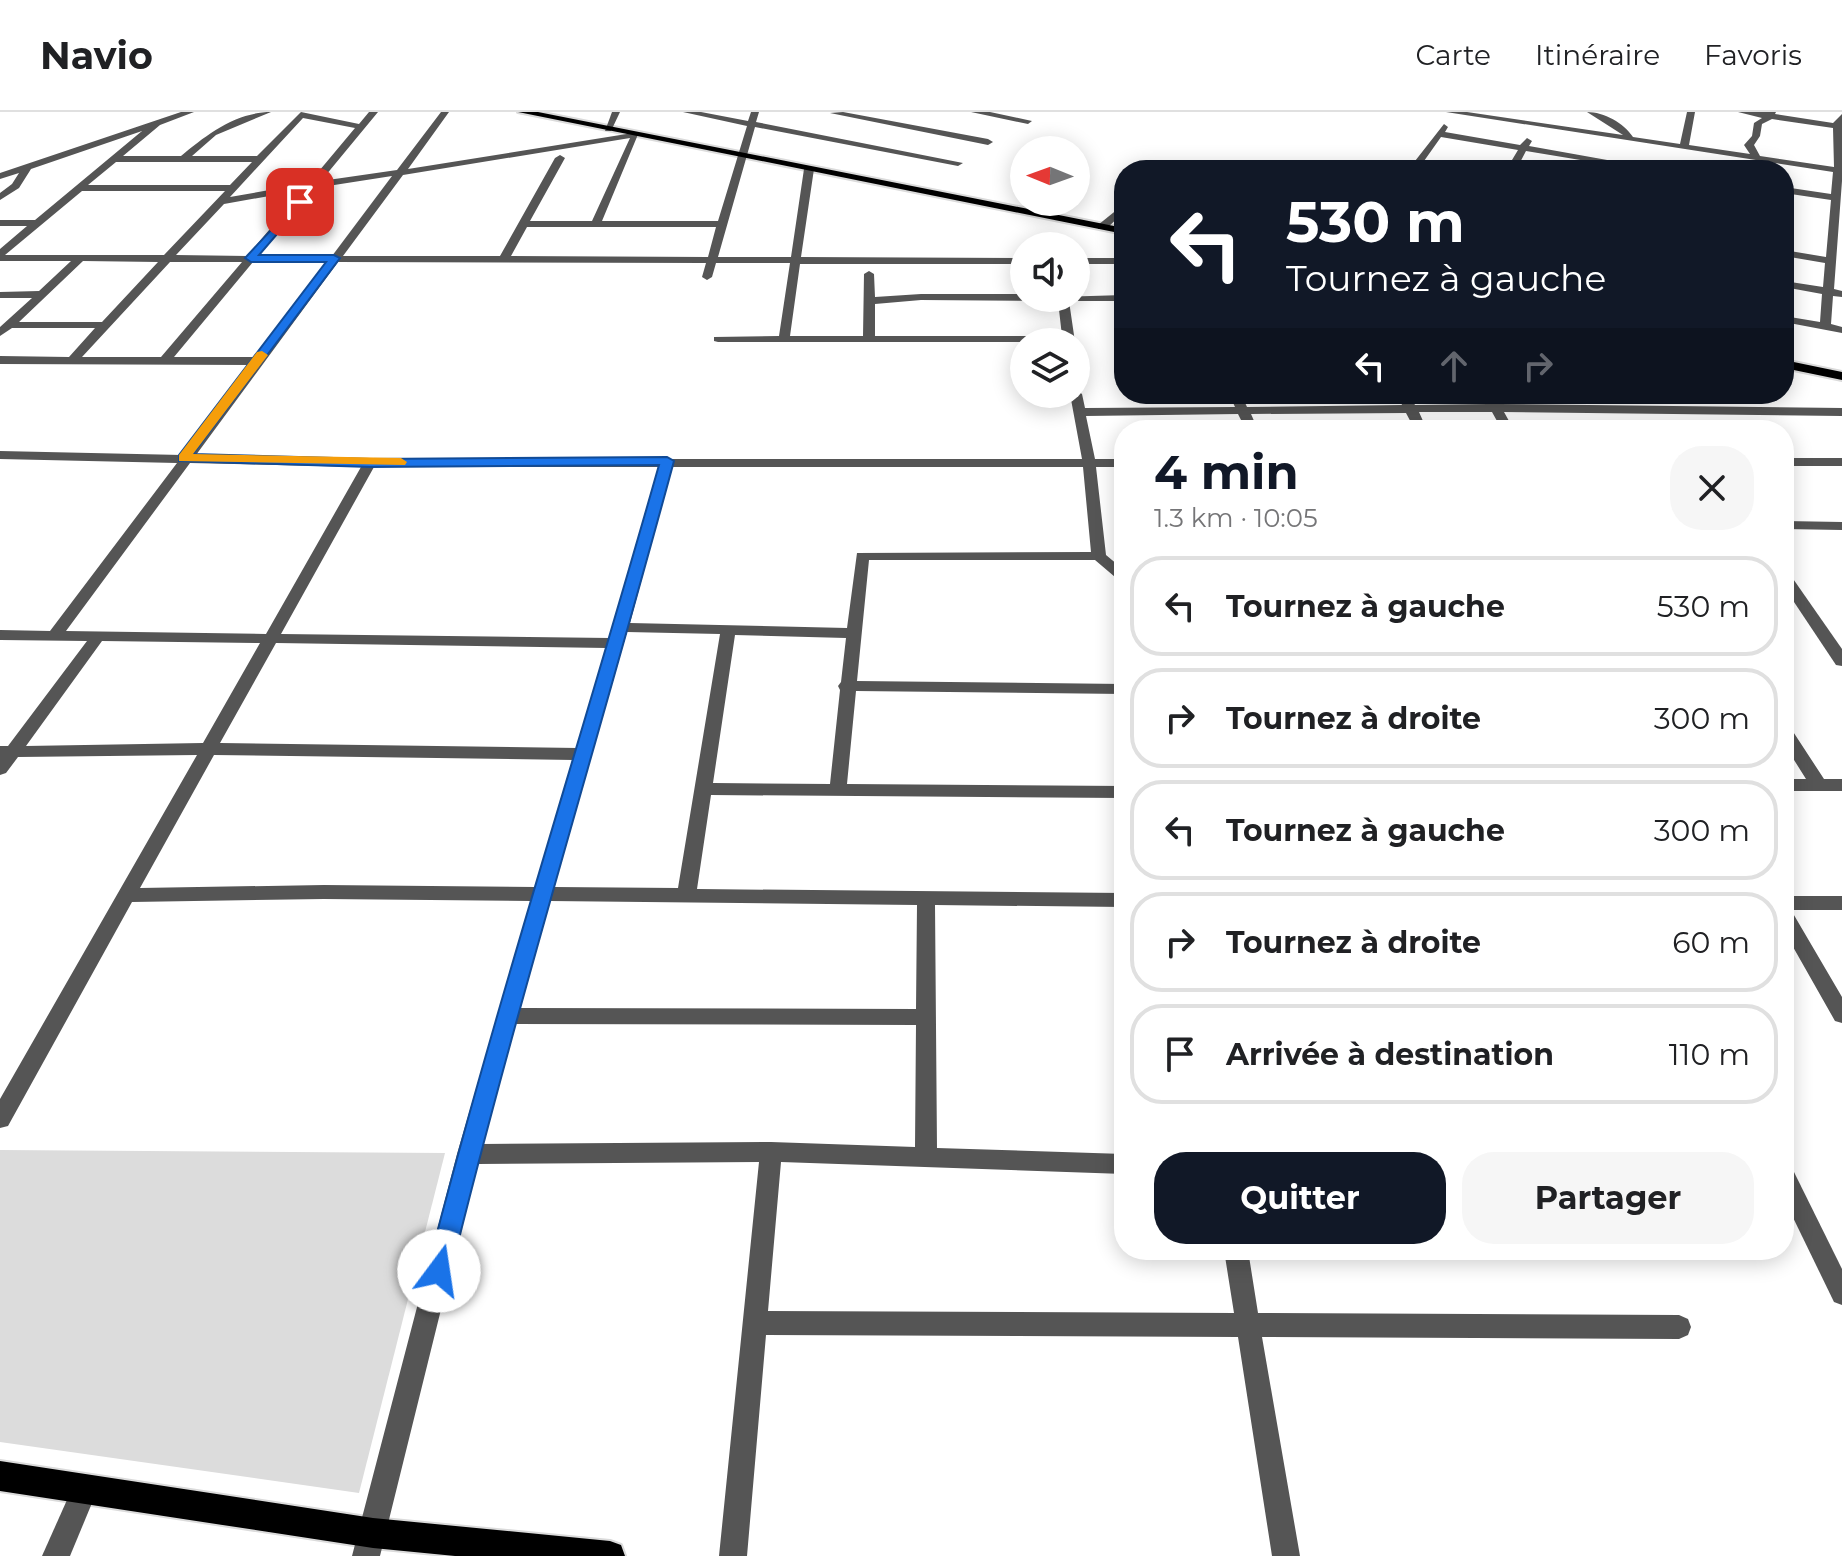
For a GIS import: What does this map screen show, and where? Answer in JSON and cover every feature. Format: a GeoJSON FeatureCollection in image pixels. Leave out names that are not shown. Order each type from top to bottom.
{"type":"FeatureCollection","features":[{"type":"Feature","properties":{"kind":"main road"},"geometry":{"type":"LineString","coordinates":[[523,112],[1114,229]]}},
{"type":"Feature","properties":{"kind":"main road"},"geometry":{"type":"LineString","coordinates":[[1794,367],[1842,376]]}},
{"type":"Feature","properties":{"kind":"main road"},"geometry":{"type":"LineString","coordinates":[[0,1476],[369,1545],[610,1556]]}},
{"type":"Feature","properties":{"kind":"street"},"geometry":{"type":"LineString","coordinates":[[0,176],[190,112]]}},
{"type":"Feature","properties":{"kind":"street"},"geometry":{"type":"LineString","coordinates":[[183,159],[213,133],[267,112],[298,119]]}},
{"type":"Feature","properties":{"kind":"street"},"geometry":{"type":"LineString","coordinates":[[165,360],[374,112]]}},
{"type":"Feature","properties":{"kind":"street"},"geometry":{"type":"LineString","coordinates":[[55,635],[445,112]]}},
{"type":"Feature","properties":{"kind":"street"},"geometry":{"type":"LineString","coordinates":[[608,129],[616,112]]}},
{"type":"Feature","properties":{"kind":"street"},"geometry":{"type":"LineString","coordinates":[[687,112],[835,144],[958,163]]}},
{"type":"Feature","properties":{"kind":"street"},"geometry":{"type":"LineString","coordinates":[[707,277],[755,112]]}},
{"type":"Feature","properties":{"kind":"street"},"geometry":{"type":"LineString","coordinates":[[835,144],[834,112],[988,142]]}},
{"type":"Feature","properties":{"kind":"street"},"geometry":{"type":"LineString","coordinates":[[899,125],[900,112]]}},
{"type":"Feature","properties":{"kind":"street"},"geometry":{"type":"LineString","coordinates":[[975,112],[1028,121]]}},
{"type":"Feature","properties":{"kind":"street"},"geometry":{"type":"LineString","coordinates":[[1420,160],[1453,112],[1542,122],[1770,160]]}},
{"type":"Feature","properties":{"kind":"street"},"geometry":{"type":"LineString","coordinates":[[1591,112],[1621,128],[1631,138]]}},
{"type":"Feature","properties":{"kind":"street"},"geometry":{"type":"LineString","coordinates":[[1684,146],[1691,112]]}},
{"type":"Feature","properties":{"kind":"street"},"geometry":{"type":"LineString","coordinates":[[1742,112],[1840,123],[1841,148],[1825,326]]}},
{"type":"Feature","properties":{"kind":"street"},"geometry":{"type":"LineString","coordinates":[[1757,158],[1749,145],[1750,140],[1756,136],[1758,123],[1771,114]]}},
{"type":"Feature","properties":{"kind":"street"},"geometry":{"type":"LineString","coordinates":[[72,360],[301,115],[362,127]]}},
{"type":"Feature","properties":{"kind":"street"},"geometry":{"type":"LineString","coordinates":[[1516,160],[1542,122]]}},
{"type":"Feature","properties":{"kind":"street"},"geometry":{"type":"LineString","coordinates":[[0,256],[156,124]]}},
{"type":"Feature","properties":{"kind":"street"},"geometry":{"type":"LineString","coordinates":[[222,201],[401,170],[565,149],[636,134]]}},
{"type":"Feature","properties":{"kind":"street"},"geometry":{"type":"LineString","coordinates":[[595,225],[636,134]]}},
{"type":"Feature","properties":{"kind":"street"},"geometry":{"type":"LineString","coordinates":[[1439,134],[1597,160]]}},
{"type":"Feature","properties":{"kind":"street"},"geometry":{"type":"LineString","coordinates":[[504,259],[560,158]]}},
{"type":"Feature","properties":{"kind":"street"},"geometry":{"type":"LineString","coordinates":[[114,159],[261,159]]}},
{"type":"Feature","properties":{"kind":"street"},"geometry":{"type":"LineString","coordinates":[[1794,163],[1838,170]]}},
{"type":"Feature","properties":{"kind":"street"},"geometry":{"type":"LineString","coordinates":[[0,197],[16,186],[28,166]]}},
{"type":"Feature","properties":{"kind":"street"},"geometry":{"type":"LineString","coordinates":[[784,339],[809,169]]}},
{"type":"Feature","properties":{"kind":"street"},"geometry":{"type":"LineString","coordinates":[[79,188],[234,188]]}},
{"type":"Feature","properties":{"kind":"street"},"geometry":{"type":"LineString","coordinates":[[1794,192],[1836,198]]}},
{"type":"Feature","properties":{"kind":"street"},"geometry":{"type":"LineString","coordinates":[[1102,227],[1114,216]]}},
{"type":"Feature","properties":{"kind":"street"},"geometry":{"type":"LineString","coordinates":[[0,223],[37,223]]}},
{"type":"Feature","properties":{"kind":"street"},"geometry":{"type":"LineString","coordinates":[[523,224],[723,224]]}},
{"type":"Feature","properties":{"kind":"street"},"geometry":{"type":"LineString","coordinates":[[1794,255],[1830,261]]}},
{"type":"Feature","properties":{"kind":"street"},"geometry":{"type":"LineString","coordinates":[[0,256],[1010,261]]}},
{"type":"Feature","properties":{"kind":"street"},"geometry":{"type":"LineString","coordinates":[[4,329],[81,258]]}},
{"type":"Feature","properties":{"kind":"street"},"geometry":{"type":"LineString","coordinates":[[869,339],[869,274],[883,260]]}},
{"type":"Feature","properties":{"kind":"street"},"geometry":{"type":"LineString","coordinates":[[848,261],[869,274]]}},
{"type":"Feature","properties":{"kind":"street"},"geometry":{"type":"LineString","coordinates":[[1090,261],[1114,261]]}},
{"type":"Feature","properties":{"kind":"street"},"geometry":{"type":"LineString","coordinates":[[1794,286],[1842,294]]}},
{"type":"Feature","properties":{"kind":"street"},"geometry":{"type":"LineString","coordinates":[[0,295],[42,294]]}},
{"type":"Feature","properties":{"kind":"street"},"geometry":{"type":"LineString","coordinates":[[870,301],[921,297],[1010,298]]}},
{"type":"Feature","properties":{"kind":"street"},"geometry":{"type":"LineString","coordinates":[[1090,299],[1114,298]]}},
{"type":"Feature","properties":{"kind":"street"},"geometry":{"type":"LineString","coordinates":[[1794,321],[1842,330]]}},
{"type":"Feature","properties":{"kind":"street"},"geometry":{"type":"LineString","coordinates":[[4,329],[105,325]]}},
{"type":"Feature","properties":{"kind":"street"},"geometry":{"type":"LineString","coordinates":[[718,339],[1010,340]]}},
{"type":"Feature","properties":{"kind":"street"},"geometry":{"type":"LineString","coordinates":[[0,360],[257,361]]}},
{"type":"Feature","properties":{"kind":"street"},"geometry":{"type":"LineString","coordinates":[[1158,404],[1160,411]]}},
{"type":"Feature","properties":{"kind":"street"},"geometry":{"type":"LineString","coordinates":[[1238,404],[1246,420]]}},
{"type":"Feature","properties":{"kind":"street"},"geometry":{"type":"LineString","coordinates":[[1408,404],[1416,420]]}},
{"type":"Feature","properties":{"kind":"street"},"geometry":{"type":"LineString","coordinates":[[1494,404],[1503,420]]}},
{"type":"Feature","properties":{"kind":"street"},"geometry":{"type":"LineString","coordinates":[[1078,408],[1089,463],[1102,558],[1114,569]]}},
{"type":"Feature","properties":{"kind":"street"},"geometry":{"type":"LineString","coordinates":[[1078,412],[1496,408],[1842,412]]}},
{"type":"Feature","properties":{"kind":"street"},"geometry":{"type":"LineString","coordinates":[[0,455],[370,463],[1114,463]]}},
{"type":"Feature","properties":{"kind":"street"},"geometry":{"type":"LineString","coordinates":[[369,1545],[468,1154],[667,461]]}},
{"type":"Feature","properties":{"kind":"street"},"geometry":{"type":"LineString","coordinates":[[1794,462],[1842,462]]}},
{"type":"Feature","properties":{"kind":"street"},"geometry":{"type":"LineString","coordinates":[[0,1119],[370,463]]}},
{"type":"Feature","properties":{"kind":"street"},"geometry":{"type":"LineString","coordinates":[[1794,525],[1842,526]]}},
{"type":"Feature","properties":{"kind":"street"},"geometry":{"type":"LineString","coordinates":[[838,790],[846,686],[862,556],[1114,557]]}},
{"type":"Feature","properties":{"kind":"street"},"geometry":{"type":"LineString","coordinates":[[1794,590],[1842,660]]}},
{"type":"Feature","properties":{"kind":"street"},"geometry":{"type":"LineString","coordinates":[[0,635],[271,638],[618,635],[728,630],[854,633]]}},
{"type":"Feature","properties":{"kind":"street"},"geometry":{"type":"LineString","coordinates":[[686,896],[728,630]]}},
{"type":"Feature","properties":{"kind":"street"},"geometry":{"type":"LineString","coordinates":[[0,769],[6,752],[99,635]]}},
{"type":"Feature","properties":{"kind":"street"},"geometry":{"type":"LineString","coordinates":[[846,686],[1114,689]]}},
{"type":"Feature","properties":{"kind":"street"},"geometry":{"type":"LineString","coordinates":[[1794,746],[1819,785]]}},
{"type":"Feature","properties":{"kind":"street"},"geometry":{"type":"LineString","coordinates":[[6,752],[208,749],[585,754]]}},
{"type":"Feature","properties":{"kind":"street"},"geometry":{"type":"LineString","coordinates":[[1794,785],[1842,785]]}},
{"type":"Feature","properties":{"kind":"street"},"geometry":{"type":"LineString","coordinates":[[702,789],[1114,792]]}},
{"type":"Feature","properties":{"kind":"street"},"geometry":{"type":"LineString","coordinates":[[127,895],[1114,900]]}},
{"type":"Feature","properties":{"kind":"street"},"geometry":{"type":"LineString","coordinates":[[926,899],[926,1159]]}},
{"type":"Feature","properties":{"kind":"street"},"geometry":{"type":"LineString","coordinates":[[1794,903],[1842,903]]}},
{"type":"Feature","properties":{"kind":"street"},"geometry":{"type":"LineString","coordinates":[[1794,931],[1842,1015]]}},
{"type":"Feature","properties":{"kind":"street"},"geometry":{"type":"LineString","coordinates":[[508,1016],[928,1017]]}},
{"type":"Feature","properties":{"kind":"street"},"geometry":{"type":"LineString","coordinates":[[468,1154],[771,1152],[1114,1164]]}},
{"type":"Feature","properties":{"kind":"street"},"geometry":{"type":"LineString","coordinates":[[733,1556],[771,1152]]}},
{"type":"Feature","properties":{"kind":"street"},"geometry":{"type":"LineString","coordinates":[[1794,1196],[1842,1294]]}},
{"type":"Feature","properties":{"kind":"street"},"geometry":{"type":"LineString","coordinates":[[1237,1260],[1286,1556]]}},
{"type":"Feature","properties":{"kind":"street"},"geometry":{"type":"LineString","coordinates":[[755,1323],[1679,1327]]}},
{"type":"Feature","properties":{"kind":"street"},"geometry":{"type":"LineString","coordinates":[[56,1556],[84,1491]]}},
{"type":"Feature","properties":{"kind":"shaded area"},"geometry":{"type":"Polygon","coordinates":[[[0,1150],[445,1153],[359,1493],[0,1442],[0,1150]]]}},
{"type":"Feature","properties":{"kind":"slow traffic"},"geometry":{"type":"LineString","coordinates":[[262,355],[184,458],[401,462]]}},
{"type":"Feature","properties":{"kind":"route"},"geometry":{"type":"LineString","coordinates":[[300,202],[251,258],[334,258],[184,458],[370,463],[667,461],[642,542],[596,717],[468,1154],[439,1271]]}}]}
